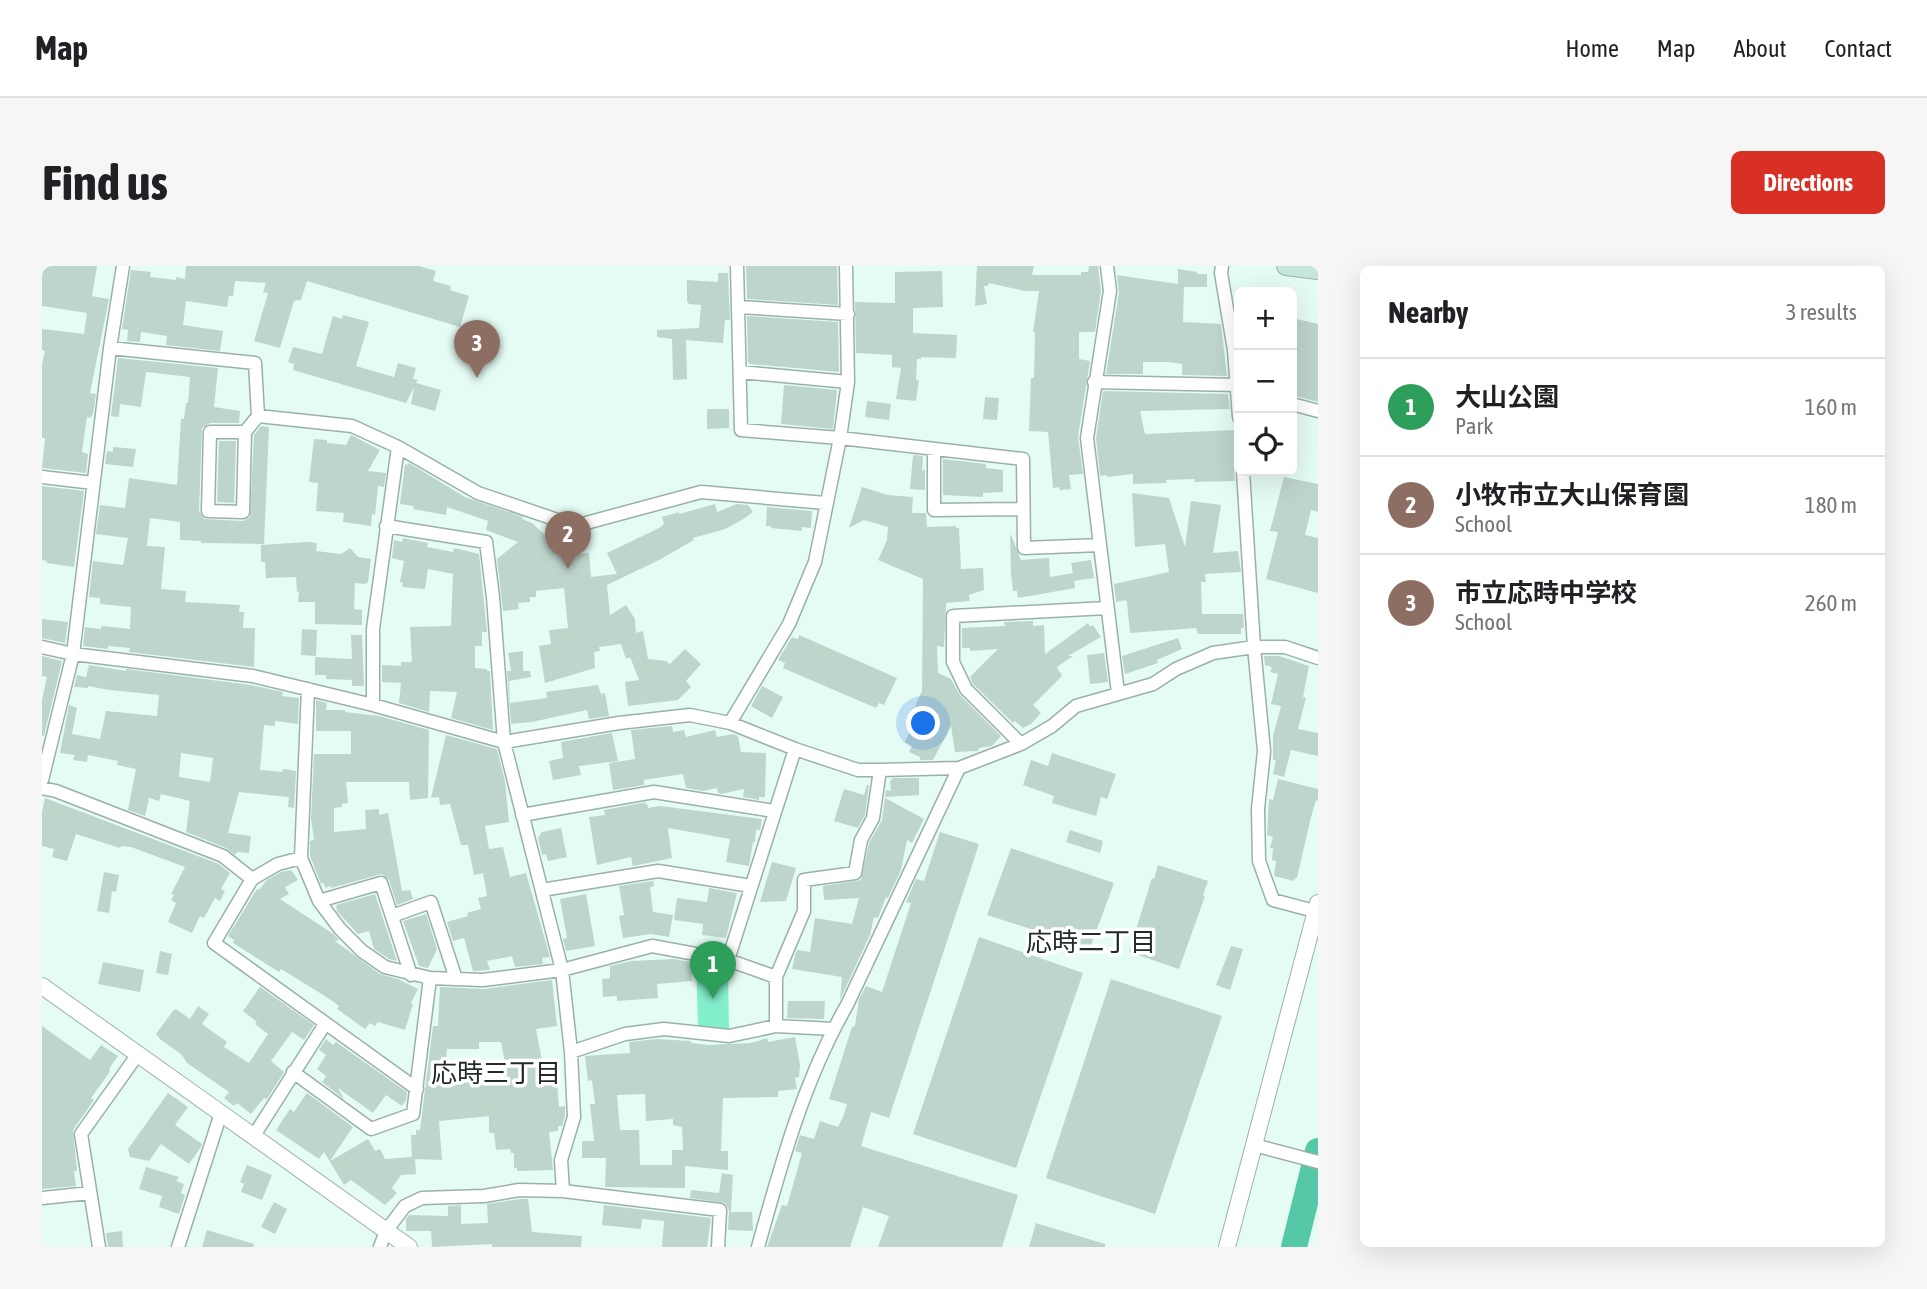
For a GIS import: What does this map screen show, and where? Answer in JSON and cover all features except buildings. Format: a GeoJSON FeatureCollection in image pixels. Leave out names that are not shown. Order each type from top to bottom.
{"type":"FeatureCollection","features":[{"type":"Feature","properties":{"kind":"main road"},"geometry":{"type":"LineString","coordinates":[[1286,266],[1318,270]]}},
{"type":"Feature","properties":{"kind":"street"},"geometry":{"type":"LineString","coordinates":[[43,773],[73,654],[110,348],[123,266]]}},
{"type":"Feature","properties":{"kind":"street"},"geometry":{"type":"LineString","coordinates":[[737,266],[741,430],[841,438],[1023,459],[1024,548],[1100,545]]}},
{"type":"Feature","properties":{"kind":"street"},"geometry":{"type":"LineString","coordinates":[[730,723],[789,624],[815,562],[825,503],[841,438],[848,382],[846,266]]}},
{"type":"Feature","properties":{"kind":"street"},"geometry":{"type":"LineString","coordinates":[[1107,266],[1110,291],[1087,438],[1118,693]]}},
{"type":"Feature","properties":{"kind":"street"},"geometry":{"type":"LineString","coordinates":[[1222,266],[1221,274],[1234,350]]}},
{"type":"Feature","properties":{"kind":"street"},"geometry":{"type":"LineString","coordinates":[[738,307],[848,314]]}},
{"type":"Feature","properties":{"kind":"street"},"geometry":{"type":"LineString","coordinates":[[110,348],[255,363],[258,416],[245,432],[243,512],[208,511],[209,432],[245,432]]}},
{"type":"Feature","properties":{"kind":"street"},"geometry":{"type":"LineString","coordinates":[[740,372],[848,382]]}},
{"type":"Feature","properties":{"kind":"street"},"geometry":{"type":"LineString","coordinates":[[1094,382],[1234,389]]}},
{"type":"Feature","properties":{"kind":"street"},"geometry":{"type":"LineString","coordinates":[[1297,405],[1318,411]]}},
{"type":"Feature","properties":{"kind":"street"},"geometry":{"type":"LineString","coordinates":[[258,416],[352,426],[398,447],[478,493],[575,526],[701,492],[825,503]]}},
{"type":"Feature","properties":{"kind":"street"},"geometry":{"type":"LineString","coordinates":[[373,705],[373,629],[398,447]]}},
{"type":"Feature","properties":{"kind":"street"},"geometry":{"type":"LineString","coordinates":[[934,449],[934,510],[1023,509]]}},
{"type":"Feature","properties":{"kind":"street"},"geometry":{"type":"LineString","coordinates":[[1227,1247],[1317,909],[1273,900],[1259,860],[1258,809],[1264,751],[1254,648],[1243,476]]}},
{"type":"Feature","properties":{"kind":"street"},"geometry":{"type":"LineString","coordinates":[[42,477],[93,483]]}},
{"type":"Feature","properties":{"kind":"street"},"geometry":{"type":"LineString","coordinates":[[386,526],[486,542],[504,742],[562,970],[571,1052],[574,1117],[561,1160],[563,1191]]}},
{"type":"Feature","properties":{"kind":"street"},"geometry":{"type":"LineString","coordinates":[[1021,744],[966,689],[953,663],[953,616],[1107,608]]}},
{"type":"Feature","properties":{"kind":"street"},"geometry":{"type":"LineString","coordinates":[[42,647],[73,654],[253,676],[373,705],[504,742],[668,716],[690,715],[730,723],[858,770],[959,768],[1021,744],[1052,726],[1076,706],[1153,684],[1176,669],[1213,653],[1285,647],[1318,658]]}},
{"type":"Feature","properties":{"kind":"street"},"geometry":{"type":"LineString","coordinates":[[309,689],[301,858],[319,901],[340,929],[362,951],[385,967],[429,978],[483,980],[562,970],[652,946],[728,960],[776,977]]}},
{"type":"Feature","properties":{"kind":"street"},"geometry":{"type":"LineString","coordinates":[[728,960],[795,749]]}},
{"type":"Feature","properties":{"kind":"street"},"geometry":{"type":"LineString","coordinates":[[758,1247],[790,1135],[833,1029],[847,1005],[959,768]]}},
{"type":"Feature","properties":{"kind":"street"},"geometry":{"type":"LineString","coordinates":[[776,1026],[776,977],[804,911],[804,880],[855,873],[861,840],[873,818],[880,770]]}},
{"type":"Feature","properties":{"kind":"street"},"geometry":{"type":"LineString","coordinates":[[42,788],[56,791],[223,856],[253,879]]}},
{"type":"Feature","properties":{"kind":"street"},"geometry":{"type":"LineString","coordinates":[[522,815],[654,792],[774,811]]}},
{"type":"Feature","properties":{"kind":"street"},"geometry":{"type":"LineString","coordinates":[[301,858],[278,864],[253,879],[214,943],[417,1089]]}},
{"type":"Feature","properties":{"kind":"street"},"geometry":{"type":"LineString","coordinates":[[542,890],[658,871],[751,886]]}},
{"type":"Feature","properties":{"kind":"street"},"geometry":{"type":"LineString","coordinates":[[319,901],[381,883],[411,975]]}},
{"type":"Feature","properties":{"kind":"street"},"geometry":{"type":"LineString","coordinates":[[392,916],[431,902],[456,979]]}},
{"type":"Feature","properties":{"kind":"street"},"geometry":{"type":"LineString","coordinates":[[293,1072],[371,1129],[413,1114],[429,978]]}},
{"type":"Feature","properties":{"kind":"street"},"geometry":{"type":"LineString","coordinates":[[42,986],[409,1247]]}},
{"type":"Feature","properties":{"kind":"street"},"geometry":{"type":"LineString","coordinates":[[253,1137],[325,1024]]}},
{"type":"Feature","properties":{"kind":"street"},"geometry":{"type":"LineString","coordinates":[[571,1052],[625,1034],[664,1029],[729,1036],[776,1026],[833,1029]]}},
{"type":"Feature","properties":{"kind":"street"},"geometry":{"type":"LineString","coordinates":[[99,1247],[81,1134],[138,1054]]}},
{"type":"Feature","properties":{"kind":"street"},"geometry":{"type":"LineString","coordinates":[[178,1247],[221,1113]]}},
{"type":"Feature","properties":{"kind":"street"},"geometry":{"type":"LineString","coordinates":[[1254,1145],[1318,1162]]}},
{"type":"Feature","properties":{"kind":"street"},"geometry":{"type":"LineString","coordinates":[[380,1247],[386,1231],[405,1206],[422,1198],[484,1196],[519,1190],[563,1191],[720,1210],[718,1247]]}},
{"type":"Feature","properties":{"kind":"street"},"geometry":{"type":"LineString","coordinates":[[42,1198],[90,1193]]}},
{"type":"Feature","properties":{"kind":"green space"},"geometry":{"type":"Polygon","coordinates":[[[696,961],[728,968],[729,1031],[698,1029],[696,961]]]}},
{"type":"Feature","properties":{"kind":"waterway"},"geometry":{"type":"LineString","coordinates":[[1294,1247],[1318,1151]]}},
{"type":"Feature","properties":{"kind":"place","name":"市立応時中学校"},"geometry":{"type":"Point","coordinates":[477,378]}},
{"type":"Feature","properties":{"kind":"place","name":"小牧市立大山保育園"},"geometry":{"type":"Point","coordinates":[568,569]}},
{"type":"Feature","properties":{"kind":"place","name":"大山公園"},"geometry":{"type":"Point","coordinates":[713,999]}},
{"type":"Feature","properties":{"kind":"district","name":"応時二丁目"},"geometry":{"type":"Point","coordinates":[1091,942]}},
{"type":"Feature","properties":{"kind":"district","name":"応時三丁目"},"geometry":{"type":"Point","coordinates":[496,1073]}}]}
